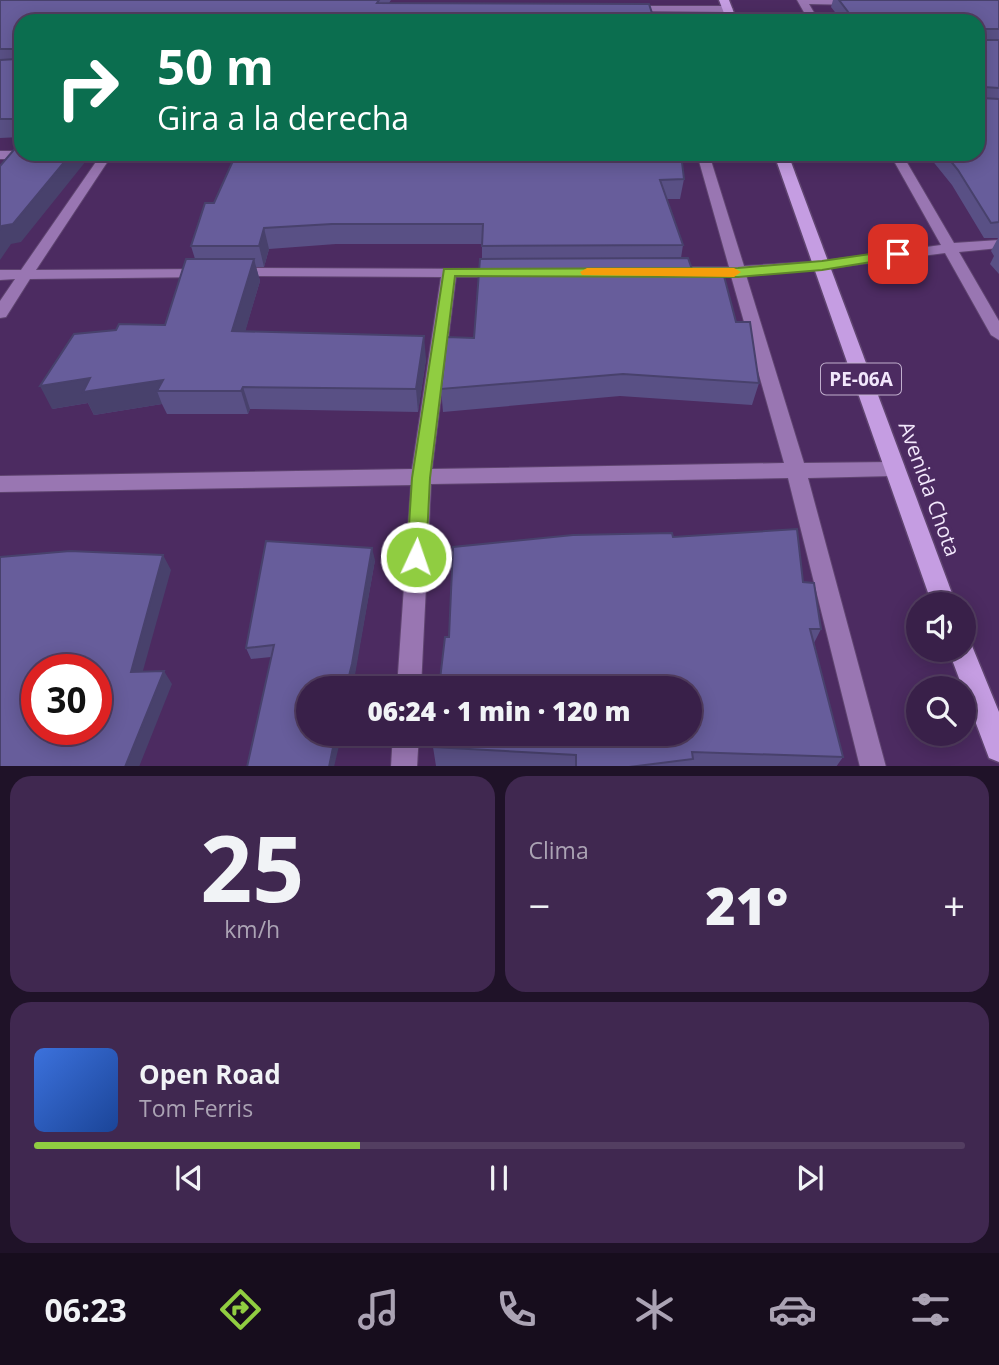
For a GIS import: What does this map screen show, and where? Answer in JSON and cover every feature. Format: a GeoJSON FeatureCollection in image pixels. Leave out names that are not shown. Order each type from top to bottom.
{"type":"FeatureCollection","features":[{"type":"Feature","properties":{"kind":"highway","name":"Avenida Chota"},"geometry":{"type":"LineString","coordinates":[[783,161],[822,265],[892,469],[939,592]]}},
{"type":"Feature","properties":{"kind":"highway"},"geometry":{"type":"LineString","coordinates":[[966,662],[999,748]]}},
{"type":"Feature","properties":{"kind":"street"},"geometry":{"type":"LineString","coordinates":[[802,1],[871,2]]}},
{"type":"Feature","properties":{"kind":"street"},"geometry":{"type":"LineString","coordinates":[[620,9],[726,5]]}},
{"type":"Feature","properties":{"kind":"street"},"geometry":{"type":"LineString","coordinates":[[661,9],[662,14]]}},
{"type":"Feature","properties":{"kind":"street"},"geometry":{"type":"LineString","coordinates":[[0,313],[103,161]]}},
{"type":"Feature","properties":{"kind":"street"},"geometry":{"type":"LineString","coordinates":[[705,161],[796,470],[873,766]]}},
{"type":"Feature","properties":{"kind":"street"},"geometry":{"type":"LineString","coordinates":[[900,161],[999,335]]}},
{"type":"Feature","properties":{"kind":"street"},"geometry":{"type":"LineString","coordinates":[[656,272],[738,272],[822,265],[948,247],[999,244]]}},
{"type":"Feature","properties":{"kind":"street"},"geometry":{"type":"LineString","coordinates":[[410,676],[421,478],[449,272]]}},
{"type":"Feature","properties":{"kind":"street"},"geometry":{"type":"LineString","coordinates":[[0,275],[518,272]]}},
{"type":"Feature","properties":{"kind":"street"},"geometry":{"type":"LineString","coordinates":[[0,484],[892,469]]}},
{"type":"Feature","properties":{"kind":"street"},"geometry":{"type":"LineString","coordinates":[[404,766],[405,746]]}},
{"type":"Feature","properties":{"kind":"building"},"geometry":{"type":"Polygon","coordinates":[[[0,0],[379,0],[377,3],[649,4],[652,13],[660,13],[14,14],[14,49],[0,49],[0,0]]]}},
{"type":"Feature","properties":{"kind":"building"},"geometry":{"type":"Polygon","coordinates":[[[839,0],[999,0],[999,29],[985,29],[985,14],[850,14],[839,0]]]}},
{"type":"Feature","properties":{"kind":"building"},"geometry":{"type":"Polygon","coordinates":[[[985,40],[999,40],[999,88],[985,87],[985,40]]]}},
{"type":"Feature","properties":{"kind":"building"},"geometry":{"type":"Polygon","coordinates":[[[14,59],[14,119],[0,119],[0,60],[14,59]]]}},
{"type":"Feature","properties":{"kind":"building"},"geometry":{"type":"Polygon","coordinates":[[[985,98],[999,99],[999,222],[991,223],[951,161],[985,161],[985,98]]]}},
{"type":"Feature","properties":{"kind":"building"},"geometry":{"type":"Polygon","coordinates":[[[14,150],[14,161],[65,161],[13,224],[0,229],[0,166],[14,150]]]}},
{"type":"Feature","properties":{"kind":"building"},"geometry":{"type":"Polygon","coordinates":[[[233,161],[682,161],[684,179],[660,180],[683,245],[482,246],[483,224],[332,224],[264,228],[259,246],[191,246],[205,203],[214,203],[233,161]]]}},
{"type":"Feature","properties":{"kind":"building"},"geometry":{"type":"Polygon","coordinates":[[[688,258],[694,275],[724,276],[736,322],[750,322],[759,383],[623,374],[441,389],[447,337],[474,338],[480,259],[688,258]]]}},
{"type":"Feature","properties":{"kind":"building"},"geometry":{"type":"Polygon","coordinates":[[[186,259],[254,259],[232,331],[424,336],[416,389],[243,387],[241,391],[157,391],[163,380],[83,392],[90,378],[40,386],[74,334],[116,330],[119,324],[165,325],[186,259]]]}},
{"type":"Feature","properties":{"kind":"building"},"geometry":{"type":"Polygon","coordinates":[[[797,529],[803,582],[814,583],[821,629],[810,629],[843,757],[692,752],[693,759],[637,766],[576,766],[576,755],[433,747],[702,746],[702,676],[440,676],[445,637],[449,637],[453,547],[573,535],[672,533],[673,537],[797,529]]]}},
{"type":"Feature","properties":{"kind":"building"},"geometry":{"type":"Polygon","coordinates":[[[266,541],[372,548],[349,676],[296,676],[296,746],[333,746],[329,766],[247,766],[274,645],[246,648],[266,541]]]}},
{"type":"Feature","properties":{"kind":"building"},"geometry":{"type":"Polygon","coordinates":[[[70,551],[163,555],[131,672],[164,671],[125,766],[0,766],[0,557],[70,551]]]}},
{"type":"Feature","properties":{"kind":"slow traffic"},"geometry":{"type":"LineString","coordinates":[[587,272],[734,272]]}},
{"type":"Feature","properties":{"kind":"route"},"geometry":{"type":"LineString","coordinates":[[416,557],[421,478],[449,272],[738,272],[822,265],[898,254]]}}]}
